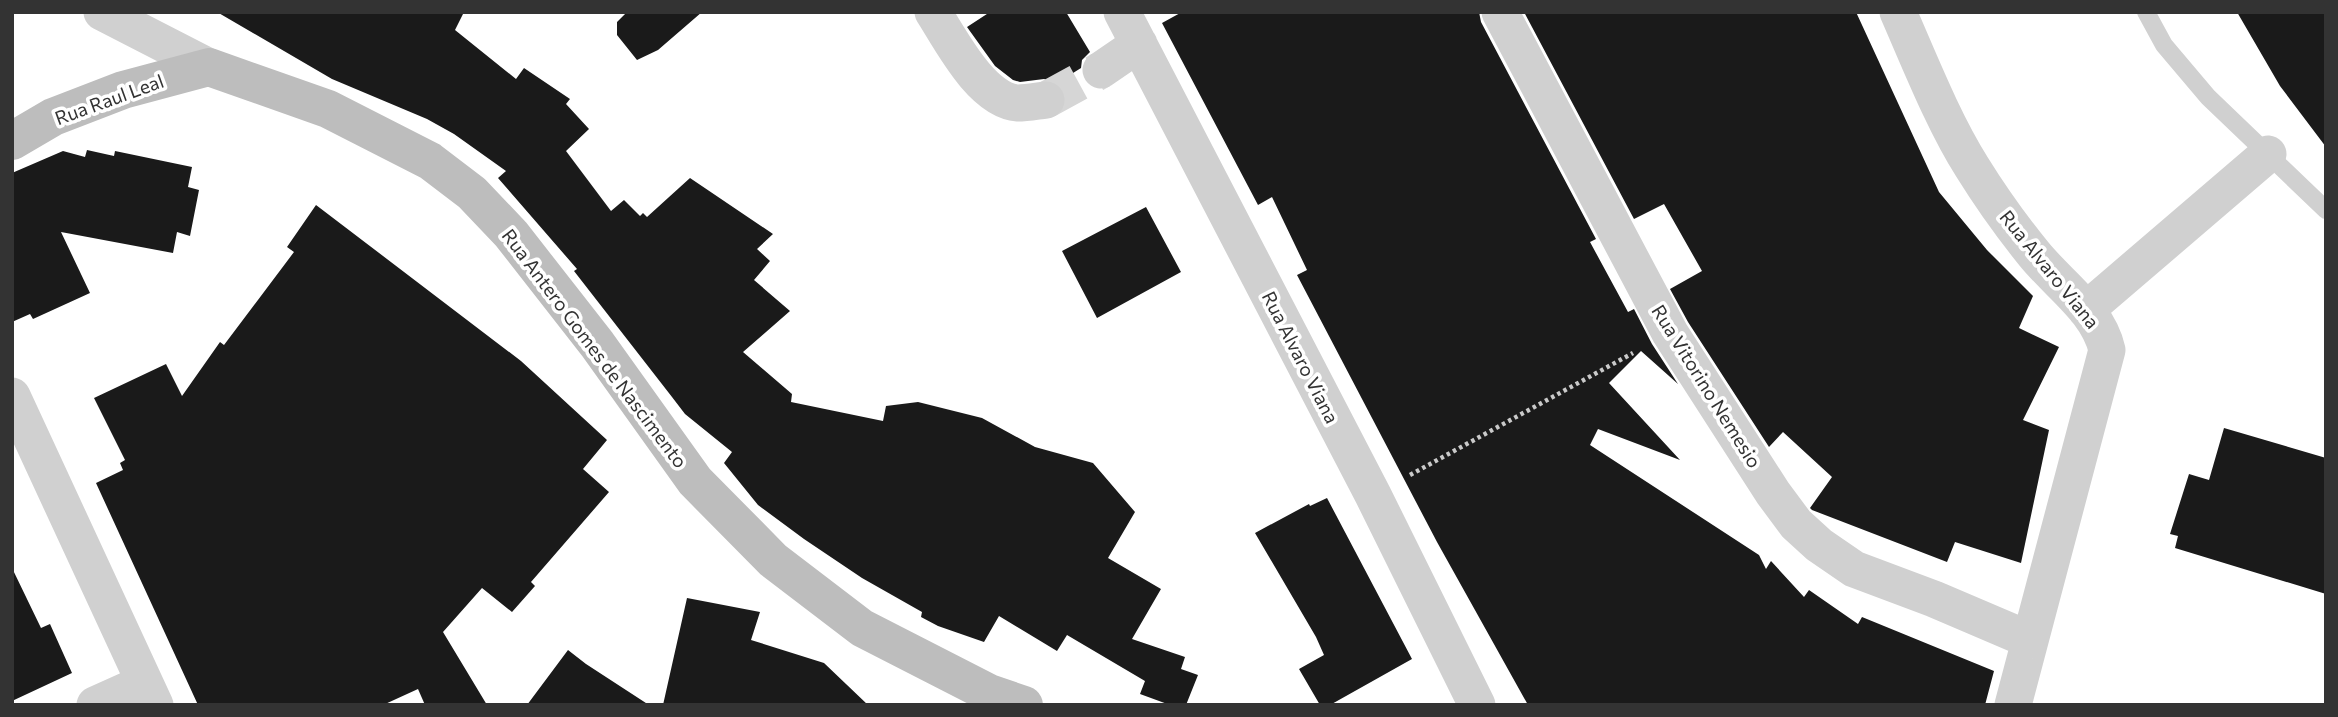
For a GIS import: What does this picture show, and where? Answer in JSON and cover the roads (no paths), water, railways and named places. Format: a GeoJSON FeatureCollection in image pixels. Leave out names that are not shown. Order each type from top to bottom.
{"type":"FeatureCollection","features":[{"type":"Feature","properties":{"kind":"street","name":"Rua Antero Gomes de Nascimento"},"geometry":{"type":"LineString","coordinates":[[102,12],[209,67],[328,109],[430,161],[472,193],[511,234],[597,344],[695,481],[773,560],[862,628],[989,693],[1024,705]]}},
{"type":"Feature","properties":{"kind":"street"},"geometry":{"type":"LineString","coordinates":[[933,12],[973,74],[999,97],[1017,103],[1046,100]]}},
{"type":"Feature","properties":{"kind":"street","name":"Rua Alvaro Viana"},"geometry":{"type":"LineString","coordinates":[[1122,12],[1373,495],[1477,705]]}},
{"type":"Feature","properties":{"kind":"street","name":"Rua Vitorino Nemesio"},"geometry":{"type":"LineString","coordinates":[[1500,12],[1670,333],[1773,493],[1796,524],[1819,545],[1854,569],[1934,599],[2030,640]]}},
{"type":"Feature","properties":{"kind":"street","name":"Rua Alvaro Viana"},"geometry":{"type":"LineString","coordinates":[[1898,12],[1927,79],[1971,166],[2034,254],[2086,310],[2105,339],[2107,350],[2013,705]]}},
{"type":"Feature","properties":{"kind":"street"},"geometry":{"type":"LineString","coordinates":[[1101,70],[1139,44]]}},
{"type":"Feature","properties":{"kind":"street","name":"Rua Raul Leal"},"geometry":{"type":"LineString","coordinates":[[12,141],[54,117],[123,90],[209,67]]}},
{"type":"Feature","properties":{"kind":"street"},"geometry":{"type":"LineString","coordinates":[[2086,310],[2268,154]]}},
{"type":"Feature","properties":{"kind":"street"},"geometry":{"type":"LineString","coordinates":[[12,396],[149,694],[95,705]]}},
{"type":"Feature","properties":{"kind":"lane"},"geometry":{"type":"LineString","coordinates":[[2146,12],[2164,45],[2208,97],[2326,210]]}},
{"type":"Feature","properties":{"kind":"tunnel"},"geometry":{"type":"LineString","coordinates":[[1046,100],[1101,70]]}}]}
